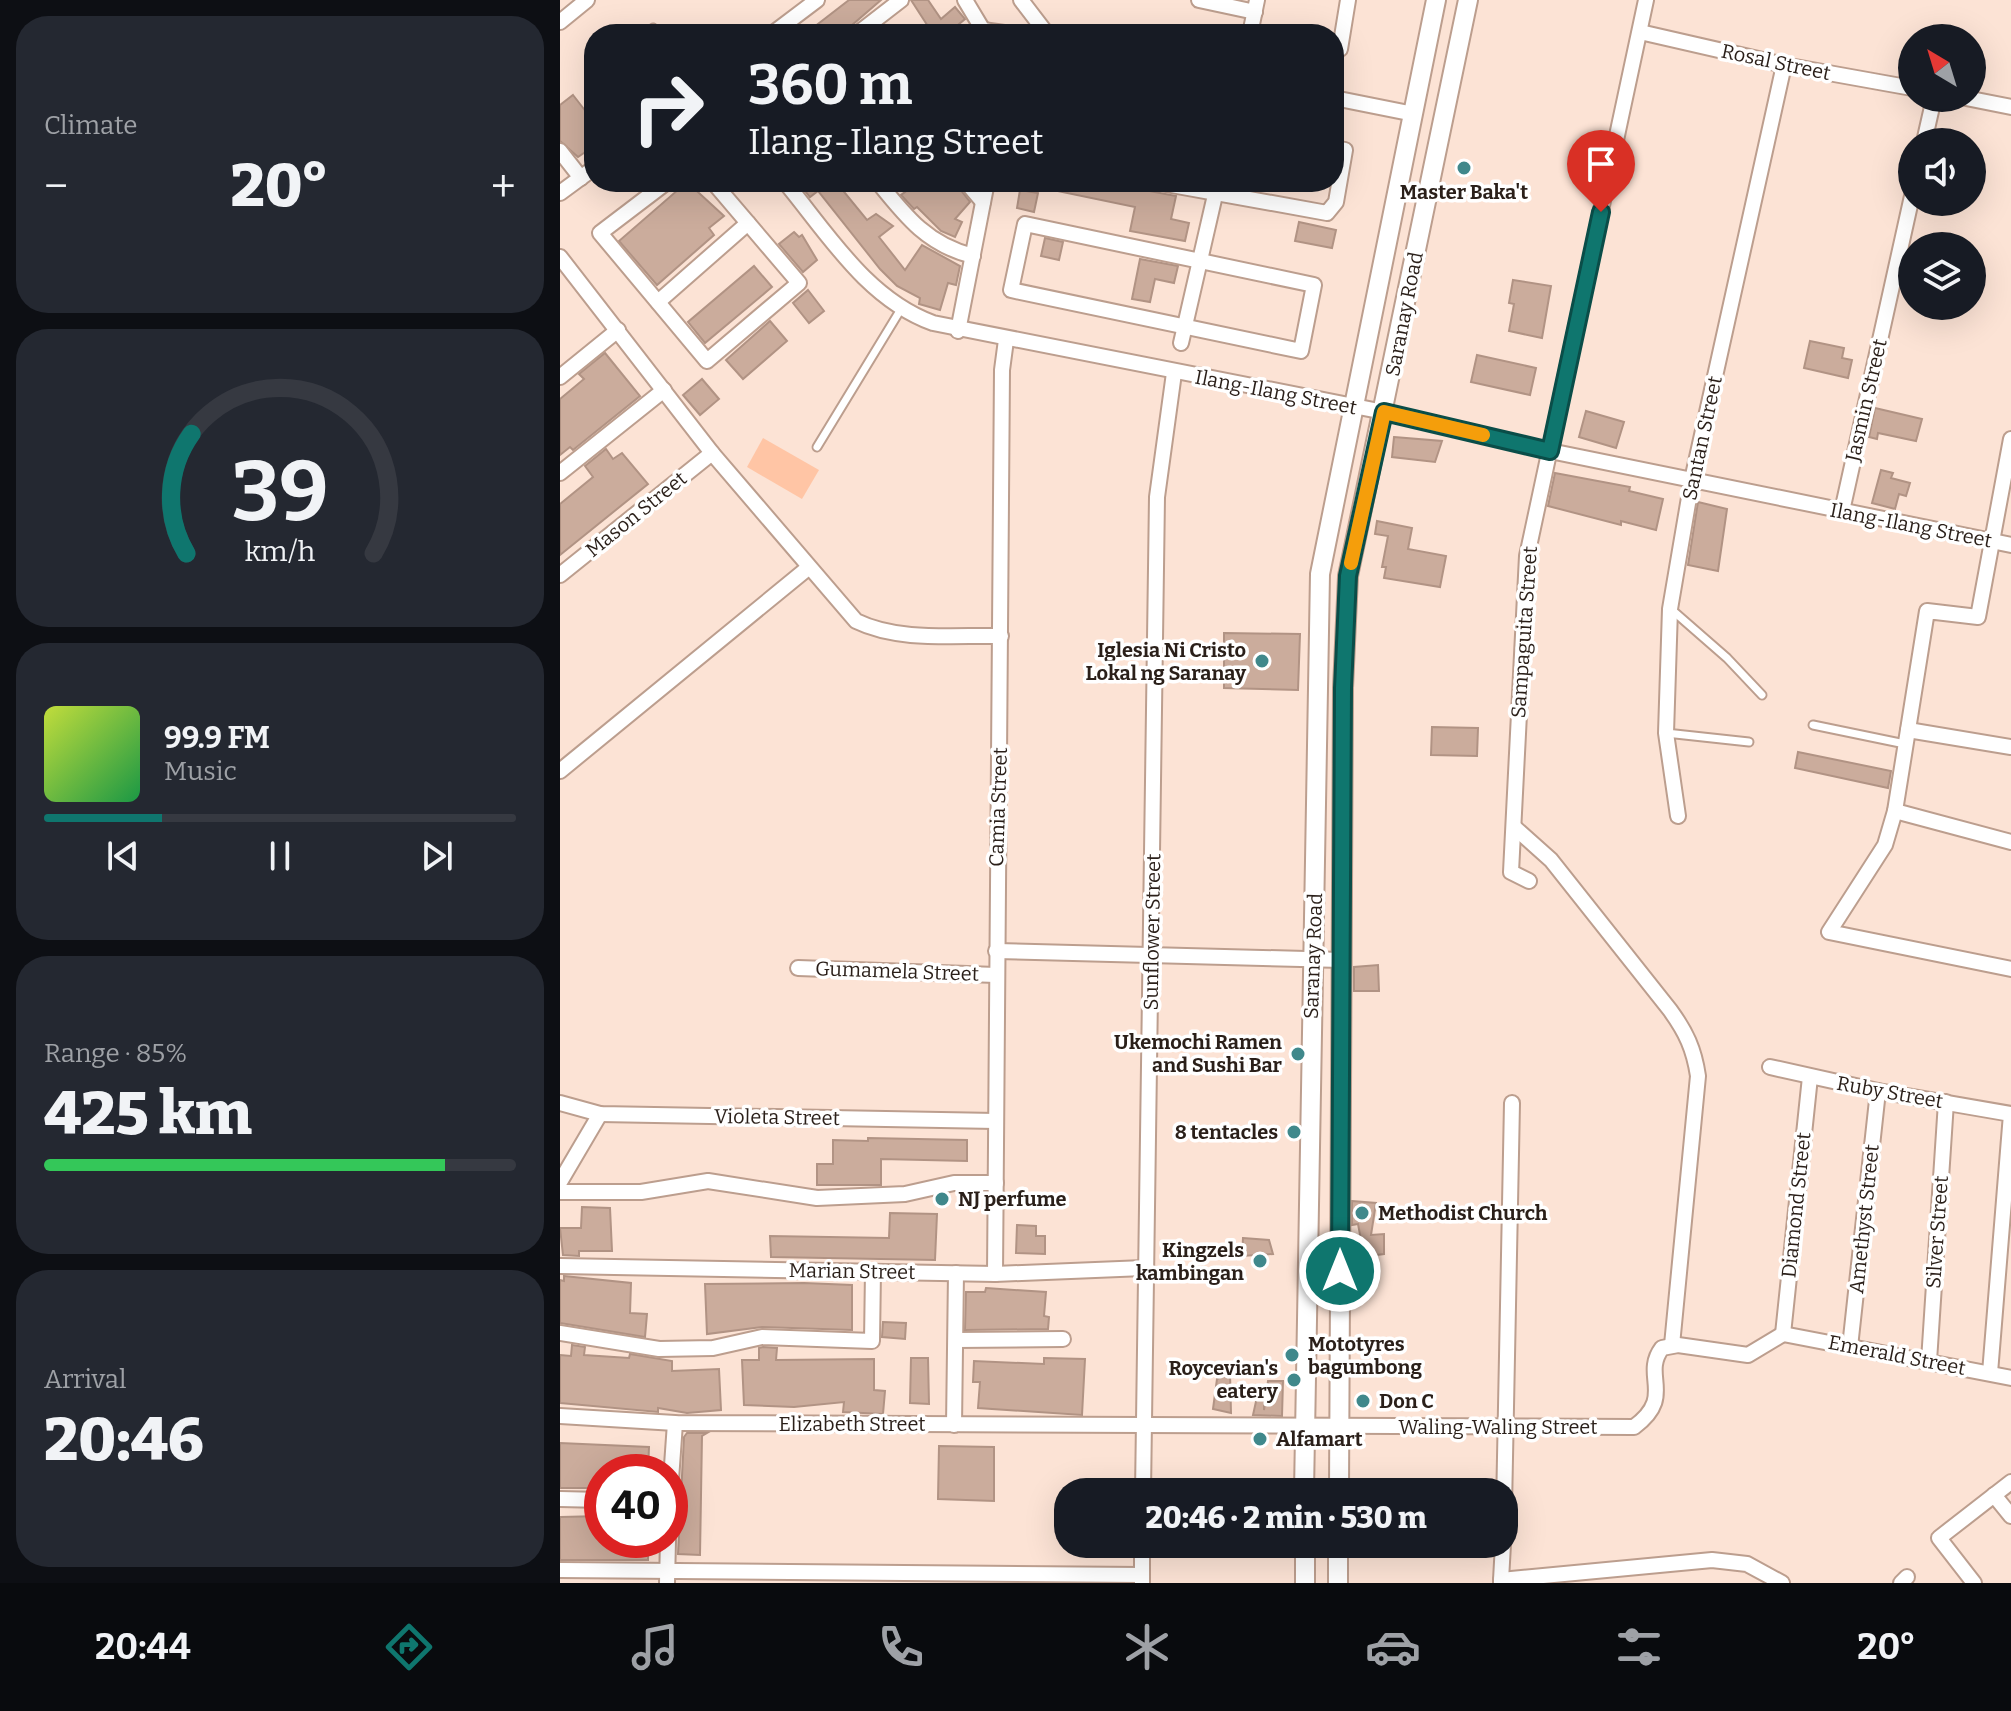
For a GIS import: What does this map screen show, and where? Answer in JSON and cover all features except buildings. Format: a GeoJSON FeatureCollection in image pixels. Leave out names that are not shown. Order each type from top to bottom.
{"type":"FeatureCollection","features":[{"type":"Feature","properties":{"kind":"street"},"geometry":{"type":"LineString","coordinates":[[560,22],[587,0]]}},
{"type":"Feature","properties":{"kind":"street"},"geometry":{"type":"LineString","coordinates":[[785,24],[817,0]]}},
{"type":"Feature","properties":{"kind":"street"},"geometry":{"type":"LineString","coordinates":[[870,24],[901,0]]}},
{"type":"Feature","properties":{"kind":"street"},"geometry":{"type":"LineString","coordinates":[[965,0],[973,24]]}},
{"type":"Feature","properties":{"kind":"street"},"geometry":{"type":"LineString","coordinates":[[1021,0],[1039,24]]}},
{"type":"Feature","properties":{"kind":"street"},"geometry":{"type":"LineString","coordinates":[[1199,0],[1256,6]]}},
{"type":"Feature","properties":{"kind":"street"},"geometry":{"type":"LineString","coordinates":[[1344,24],[1348,0]]}},
{"type":"Feature","properties":{"kind":"street","name":"Saranay Road"},"geometry":{"type":"LineString","coordinates":[[1304,1478],[1320,574],[1436,0]]}},
{"type":"Feature","properties":{"kind":"street","name":"Saranay Road"},"geometry":{"type":"LineString","coordinates":[[1339,1478],[1348,576],[1468,0]]}},
{"type":"Feature","properties":{"kind":"street","name":"Sampaguita Street"},"geometry":{"type":"LineString","coordinates":[[1529,881],[1511,872],[1527,556],[1646,0]]}},
{"type":"Feature","properties":{"kind":"street","name":"Rosal Street"},"geometry":{"type":"LineString","coordinates":[[1640,32],[1784,65],[1898,85]]}},
{"type":"Feature","properties":{"kind":"street","name":"Santan Street"},"geometry":{"type":"LineString","coordinates":[[1678,816],[1666,733],[1670,609],[1692,480],[1784,65]]}},
{"type":"Feature","properties":{"kind":"street"},"geometry":{"type":"LineString","coordinates":[[1344,100],[1414,114]]}},
{"type":"Feature","properties":{"kind":"street"},"geometry":{"type":"LineString","coordinates":[[1986,102],[2011,107]]}},
{"type":"Feature","properties":{"kind":"street"},"geometry":{"type":"LineString","coordinates":[[560,151],[581,178]]}},
{"type":"Feature","properties":{"kind":"street"},"geometry":{"type":"LineString","coordinates":[[560,193],[584,176]]}},
{"type":"Feature","properties":{"kind":"street"},"geometry":{"type":"LineString","coordinates":[[654,192],[600,233],[707,361],[799,283],[722,192]]}},
{"type":"Feature","properties":{"kind":"street","name":"Ilang-Ilang Street"},"geometry":{"type":"LineString","coordinates":[[793,192],[865,278],[901,309],[958,331],[1384,412],[1550,451],[2011,545]]}},
{"type":"Feature","properties":{"kind":"street"},"geometry":{"type":"LineString","coordinates":[[886,192],[921,233],[945,248],[973,256]]}},
{"type":"Feature","properties":{"kind":"street"},"geometry":{"type":"LineString","coordinates":[[974,192],[983,202]]}},
{"type":"Feature","properties":{"kind":"street"},"geometry":{"type":"LineString","coordinates":[[958,331],[985,192]]}},
{"type":"Feature","properties":{"kind":"street"},"geometry":{"type":"LineString","coordinates":[[1181,343],[1216,192]]}},
{"type":"Feature","properties":{"kind":"street"},"geometry":{"type":"LineString","coordinates":[[1235,192],[1327,213],[1336,202],[1338,192]]}},
{"type":"Feature","properties":{"kind":"street","name":"Jasmin Street"},"geometry":{"type":"LineString","coordinates":[[1842,511],[1908,216]]}},
{"type":"Feature","properties":{"kind":"street"},"geometry":{"type":"LineString","coordinates":[[658,302],[748,223]]}},
{"type":"Feature","properties":{"kind":"street"},"geometry":{"type":"LineString","coordinates":[[1025,224],[1314,285],[1301,351],[1184,326],[1011,290],[1025,224]]}},
{"type":"Feature","properties":{"kind":"street"},"geometry":{"type":"LineString","coordinates":[[560,257],[565,274],[618,330],[712,453],[846,611],[869,628],[906,634],[1001,636]]}},
{"type":"Feature","properties":{"kind":"street"},"geometry":{"type":"LineString","coordinates":[[560,377],[618,330]]}},
{"type":"Feature","properties":{"kind":"street","name":"Camia Street"},"geometry":{"type":"LineString","coordinates":[[995,1274],[1002,370],[1006,340]]}},
{"type":"Feature","properties":{"kind":"street","name":"Sunflower Street"},"geometry":{"type":"LineString","coordinates":[[1143,1478],[1157,497],[1174,373]]}},
{"type":"Feature","properties":{"kind":"street"},"geometry":{"type":"LineString","coordinates":[[560,473],[664,390]]}},
{"type":"Feature","properties":{"kind":"street"},"geometry":{"type":"LineString","coordinates":[[2011,439],[1978,617],[1927,611],[1895,811],[1885,845],[1829,932],[2011,969]]}},
{"type":"Feature","properties":{"kind":"street","name":"Mason Street"},"geometry":{"type":"LineString","coordinates":[[560,575],[712,453]]}},
{"type":"Feature","properties":{"kind":"street"},"geometry":{"type":"LineString","coordinates":[[560,771],[808,568]]}},
{"type":"Feature","properties":{"kind":"street"},"geometry":{"type":"LineString","coordinates":[[1907,737],[2011,747]]}},
{"type":"Feature","properties":{"kind":"street"},"geometry":{"type":"LineString","coordinates":[[1895,811],[2011,842]]}},
{"type":"Feature","properties":{"kind":"street"},"geometry":{"type":"LineString","coordinates":[[1514,827],[1561,873],[1670,1010],[1686,1032],[1694,1052],[1697,1090],[1672,1345],[1748,1355],[1783,1334]]}},
{"type":"Feature","properties":{"kind":"street"},"geometry":{"type":"LineString","coordinates":[[996,951],[1342,960]]}},
{"type":"Feature","properties":{"kind":"street","name":"Gumamela Street"},"geometry":{"type":"LineString","coordinates":[[798,968],[996,975]]}},
{"type":"Feature","properties":{"kind":"street","name":"Ruby Street"},"geometry":{"type":"LineString","coordinates":[[1770,1067],[1878,1091],[2011,1114]]}},
{"type":"Feature","properties":{"kind":"street","name":"Diamond Street"},"geometry":{"type":"LineString","coordinates":[[1783,1334],[1810,1077]]}},
{"type":"Feature","properties":{"kind":"street","name":"Amethyst Street"},"geometry":{"type":"LineString","coordinates":[[1850,1347],[1878,1091]]}},
{"type":"Feature","properties":{"kind":"street","name":"Silver Street"},"geometry":{"type":"LineString","coordinates":[[1929,1361],[1946,1102]]}},
{"type":"Feature","properties":{"kind":"street","name":"Violeta Street"},"geometry":{"type":"LineString","coordinates":[[560,1103],[600,1114],[996,1121]]}},
{"type":"Feature","properties":{"kind":"street"},"geometry":{"type":"LineString","coordinates":[[1505,1478],[1512,1103]]}},
{"type":"Feature","properties":{"kind":"street"},"geometry":{"type":"LineString","coordinates":[[560,1182],[600,1114]]}},
{"type":"Feature","properties":{"kind":"street"},"geometry":{"type":"LineString","coordinates":[[1990,1373],[2011,1114]]}},
{"type":"Feature","properties":{"kind":"street"},"geometry":{"type":"LineString","coordinates":[[560,1192],[641,1192],[708,1181],[817,1198],[905,1194],[954,1183],[996,1183]]}},
{"type":"Feature","properties":{"kind":"street","name":"Marian Street"},"geometry":{"type":"LineString","coordinates":[[560,1266],[995,1274],[1144,1268]]}},
{"type":"Feature","properties":{"kind":"street"},"geometry":{"type":"LineString","coordinates":[[560,1333],[659,1349],[713,1348],[762,1337],[872,1341],[873,1271]]}},
{"type":"Feature","properties":{"kind":"street"},"geometry":{"type":"LineString","coordinates":[[954,1425],[956,1273]]}},
{"type":"Feature","properties":{"kind":"street","name":"Emerald Street"},"geometry":{"type":"LineString","coordinates":[[1783,1334],[2011,1378]]}},
{"type":"Feature","properties":{"kind":"street"},"geometry":{"type":"LineString","coordinates":[[956,1340],[1063,1339]]}},
{"type":"Feature","properties":{"kind":"street","name":"Waling-Waling Street"},"geometry":{"type":"LineString","coordinates":[[1144,1427],[1634,1427],[1652,1414],[1656,1399],[1657,1355],[1662,1348],[1672,1345]]}},
{"type":"Feature","properties":{"kind":"street","name":"Elizabeth Street"},"geometry":{"type":"LineString","coordinates":[[560,1416],[675,1423],[1144,1427]]}},
{"type":"Feature","properties":{"kind":"street"},"geometry":{"type":"LineString","coordinates":[[673,1454],[675,1423]]}},
{"type":"Feature","properties":{"kind":"street"},"geometry":{"type":"LineString","coordinates":[[1974,1583],[1939,1538],[2011,1482]]}},
{"type":"Feature","properties":{"kind":"street"},"geometry":{"type":"LineString","coordinates":[[1994,1495],[2011,1516]]}},
{"type":"Feature","properties":{"kind":"street"},"geometry":{"type":"LineString","coordinates":[[560,1499],[584,1500]]}},
{"type":"Feature","properties":{"kind":"street"},"geometry":{"type":"LineString","coordinates":[[560,1570],[666,1577],[1142,1579],[1142,1558]]}},
{"type":"Feature","properties":{"kind":"street"},"geometry":{"type":"LineString","coordinates":[[1305,1558],[1305,1583]]}},
{"type":"Feature","properties":{"kind":"street"},"geometry":{"type":"LineString","coordinates":[[1338,1558],[1338,1583]]}},
{"type":"Feature","properties":{"kind":"street"},"geometry":{"type":"LineString","coordinates":[[1502,1558],[1501,1581],[1734,1560],[1782,1583]]}},
{"type":"Feature","properties":{"kind":"lane"},"geometry":{"type":"LineString","coordinates":[[817,447],[901,309]]}},
{"type":"Feature","properties":{"kind":"lane"},"geometry":{"type":"LineString","coordinates":[[1670,609],[1727,658],[1762,695]]}},
{"type":"Feature","properties":{"kind":"lane"},"geometry":{"type":"LineString","coordinates":[[1813,725],[1907,737]]}},
{"type":"Feature","properties":{"kind":"lane"},"geometry":{"type":"LineString","coordinates":[[1666,733],[1749,742]]}},
{"type":"Feature","properties":{"kind":"shaded area"},"geometry":{"type":"Polygon","coordinates":[[[763,438],[819,470],[802,499],[747,467],[763,438]]]}},
{"type":"Feature","properties":{"kind":"slow traffic"},"geometry":{"type":"LineString","coordinates":[[1351,563],[1384,412],[1483,435]]}},
{"type":"Feature","properties":{"kind":"place","name":"Master Baka't"},"geometry":{"type":"Point","coordinates":[1464,168]}},
{"type":"Feature","properties":{"kind":"place","name":"Iglesia Ni Cristo Lokal ng Saranay"},"geometry":{"type":"Point","coordinates":[1262,661]}},
{"type":"Feature","properties":{"kind":"place","name":"Ukemochi Ramen and Sushi Bar"},"geometry":{"type":"Point","coordinates":[1298,1054]}},
{"type":"Feature","properties":{"kind":"place","name":"8 tentacles"},"geometry":{"type":"Point","coordinates":[1294,1132]}},
{"type":"Feature","properties":{"kind":"place","name":"NJ perfume"},"geometry":{"type":"Point","coordinates":[942,1199]}},
{"type":"Feature","properties":{"kind":"place","name":"Methodist Church"},"geometry":{"type":"Point","coordinates":[1362,1213]}},
{"type":"Feature","properties":{"kind":"place","name":"Kingzels kambingan"},"geometry":{"type":"Point","coordinates":[1260,1261]}},
{"type":"Feature","properties":{"kind":"place","name":"Mototyres bagumbong"},"geometry":{"type":"Point","coordinates":[1292,1355]}},
{"type":"Feature","properties":{"kind":"place","name":"Roycevian's eatery"},"geometry":{"type":"Point","coordinates":[1294,1380]}},
{"type":"Feature","properties":{"kind":"place","name":"Don C"},"geometry":{"type":"Point","coordinates":[1363,1401]}},
{"type":"Feature","properties":{"kind":"place","name":"Alfamart"},"geometry":{"type":"Point","coordinates":[1260,1439]}},
{"type":"Feature","properties":{"kind":"route"},"geometry":{"type":"LineString","coordinates":[[1340,1271],[1343,688],[1348,576],[1384,412],[1550,451],[1601,212]]}}]}
